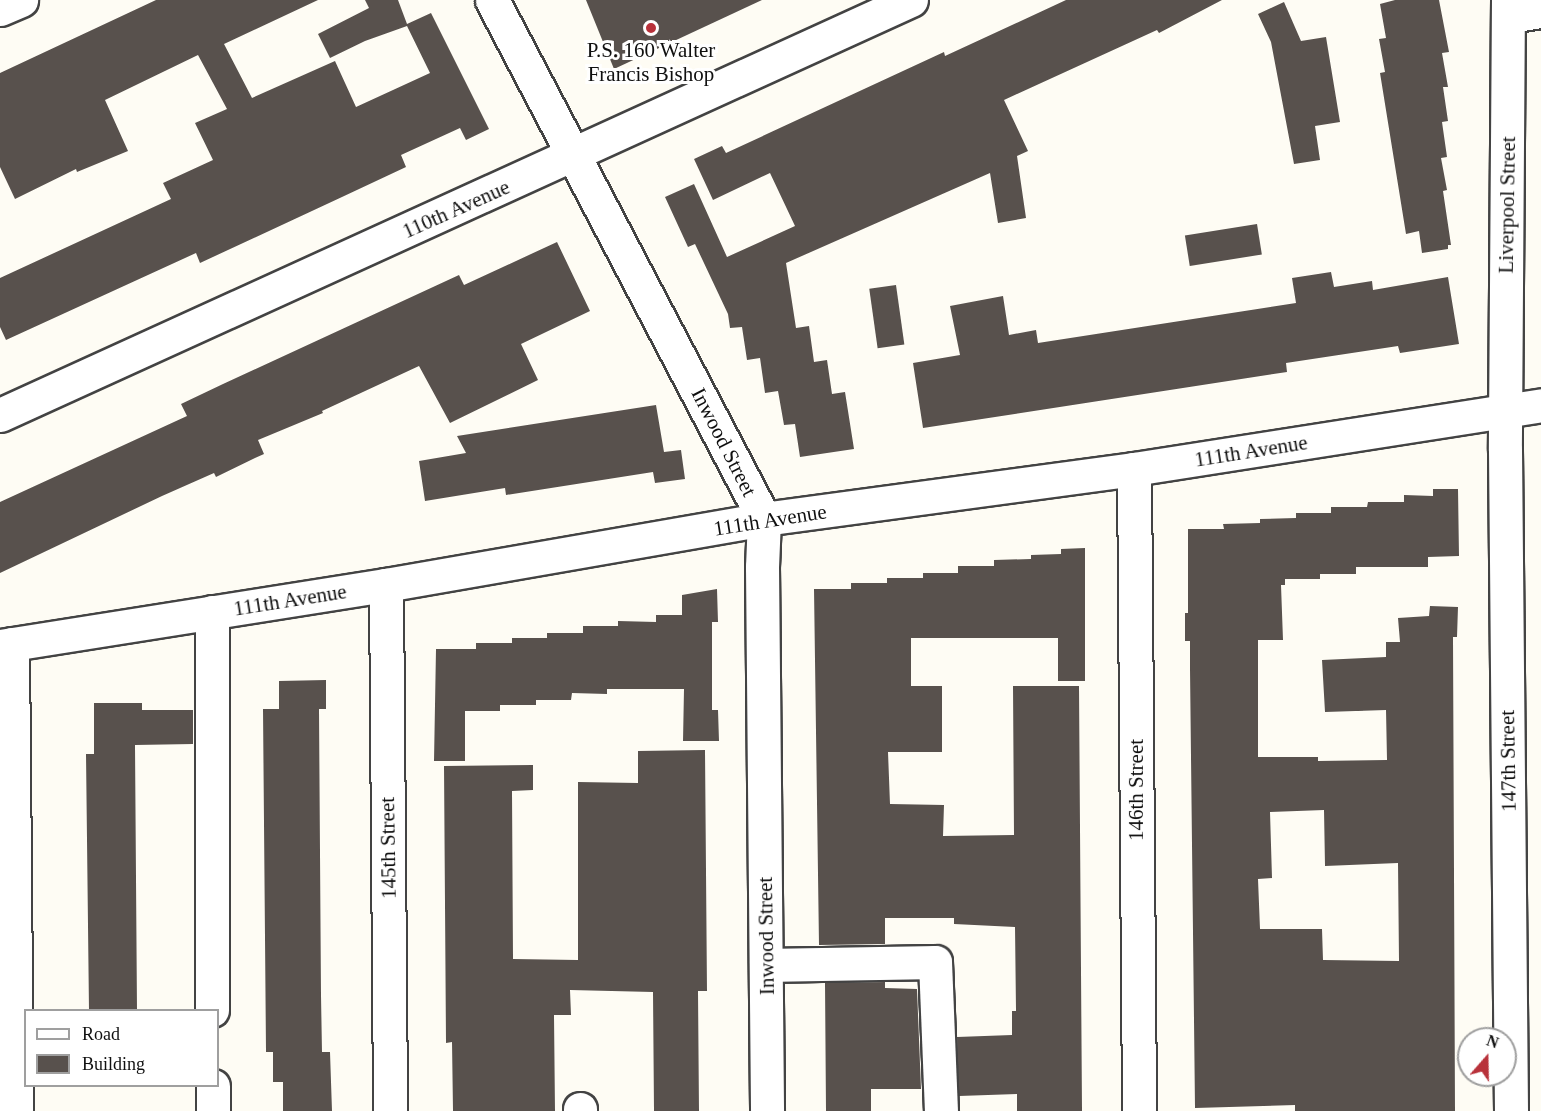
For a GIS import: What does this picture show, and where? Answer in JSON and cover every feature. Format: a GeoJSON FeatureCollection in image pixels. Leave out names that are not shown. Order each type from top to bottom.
{"type":"FeatureCollection","features":[{"type":"Feature","properties":{"kind":"street"},"geometry":{"type":"LineString","coordinates":[[0,9],[21,0]]}},
{"type":"Feature","properties":{"kind":"street","name":"Inwood Street"},"geometry":{"type":"LineString","coordinates":[[492,0],[764,519],[762,567],[767,1111]]}},
{"type":"Feature","properties":{"kind":"street","name":"110th Avenue"},"geometry":{"type":"LineString","coordinates":[[0,415],[912,0]]}},
{"type":"Feature","properties":{"kind":"street"},"geometry":{"type":"LineString","coordinates":[[1508,8],[1541,11]]}},
{"type":"Feature","properties":{"kind":"street","name":"Liverpool Street"},"geometry":{"type":"LineString","coordinates":[[1505,410],[1508,8]]}},
{"type":"Feature","properties":{"kind":"street","name":"111th Avenue"},"geometry":{"type":"LineString","coordinates":[[6,645],[386,585],[764,519],[1134,469],[1541,405]]}},
{"type":"Feature","properties":{"kind":"street","name":"147th Street"},"geometry":{"type":"LineString","coordinates":[[1505,410],[1511,1111]]}},
{"type":"Feature","properties":{"kind":"street","name":"146th Street"},"geometry":{"type":"LineString","coordinates":[[1134,469],[1139,1111]]}},
{"type":"Feature","properties":{"kind":"street","name":"145th Street"},"geometry":{"type":"LineString","coordinates":[[386,585],[390,1111]]}},
{"type":"Feature","properties":{"kind":"street"},"geometry":{"type":"LineString","coordinates":[[212,612],[212,1009]]}},
{"type":"Feature","properties":{"kind":"street"},"geometry":{"type":"LineString","coordinates":[[6,645],[16,1111]]}},
{"type":"Feature","properties":{"kind":"street"},"geometry":{"type":"LineString","coordinates":[[766,964],[935,962],[941,1111]]}},
{"type":"Feature","properties":{"kind":"street"},"geometry":{"type":"LineString","coordinates":[[213,1087],[213,1111]]}},
{"type":"Feature","properties":{"kind":"building"},"geometry":{"type":"Polygon","coordinates":[[[156,0],[318,0],[224,44],[252,98],[335,61],[356,107],[430,73],[407,26],[365,41],[330,58],[318,34],[369,8],[365,0],[398,0],[407,24],[431,13],[489,129],[466,140],[460,128],[401,155],[406,167],[342,197],[200,263],[196,253],[6,340],[0,327],[0,278],[171,199],[163,183],[213,160],[195,123],[227,109],[198,55],[105,100],[128,151],[77,172],[76,169],[15,199],[0,167],[0,73],[156,0]]]}},
{"type":"Feature","properties":{"kind":"building","name":"P.S. 160 Walter Francis Bishop"},"geometry":{"type":"Polygon","coordinates":[[[586,0],[762,0],[614,69],[586,0]]]}},
{"type":"Feature","properties":{"kind":"building"},"geometry":{"type":"Polygon","coordinates":[[[1066,0],[1222,0],[1159,33],[1157,30],[1004,100],[1028,151],[1017,156],[1026,218],[998,223],[990,173],[786,263],[796,328],[809,326],[814,362],[827,360],[832,394],[845,392],[854,449],[800,457],[795,424],[784,425],[778,391],[765,393],[760,358],[747,360],[742,327],[730,328],[728,314],[695,244],[688,247],[665,197],[694,184],[727,257],[795,226],[770,173],[713,200],[694,159],[722,146],[726,153],[944,52],[945,56],[1066,0]]]}},
{"type":"Feature","properties":{"kind":"building"},"geometry":{"type":"Polygon","coordinates":[[[1395,0],[1439,0],[1449,52],[1442,53],[1448,87],[1443,87],[1448,121],[1442,122],[1447,157],[1441,158],[1447,190],[1443,191],[1451,245],[1448,245],[1448,249],[1422,253],[1419,231],[1406,234],[1380,73],[1385,72],[1379,39],[1386,38],[1380,4],[1395,0]]]}},
{"type":"Feature","properties":{"kind":"building"},"geometry":{"type":"Polygon","coordinates":[[[1284,2],[1301,41],[1326,37],[1340,122],[1315,126],[1320,160],[1294,164],[1271,42],[1258,14],[1284,2]]]}},
{"type":"Feature","properties":{"kind":"building"},"geometry":{"type":"Polygon","coordinates":[[[1257,224],[1262,255],[1190,266],[1185,235],[1257,224]]]}},
{"type":"Feature","properties":{"kind":"building"},"geometry":{"type":"Polygon","coordinates":[[[557,242],[590,311],[521,344],[538,380],[450,423],[419,366],[322,411],[323,413],[258,440],[264,454],[216,477],[214,473],[162,496],[0,573],[0,502],[187,416],[181,404],[223,384],[459,275],[464,285],[557,242]]]}},
{"type":"Feature","properties":{"kind":"building"},"geometry":{"type":"Polygon","coordinates":[[[1331,272],[1334,287],[1372,281],[1373,290],[1448,277],[1459,344],[1400,353],[1398,346],[1286,363],[1287,372],[923,428],[913,363],[960,355],[950,306],[1003,296],[1009,335],[1036,330],[1038,343],[1296,303],[1292,278],[1331,272]]]}},
{"type":"Feature","properties":{"kind":"building"},"geometry":{"type":"Polygon","coordinates":[[[896,285],[904,344],[878,348],[869,289],[896,285]]]}},
{"type":"Feature","properties":{"kind":"building"},"geometry":{"type":"Polygon","coordinates":[[[656,405],[664,452],[681,450],[685,479],[655,483],[653,472],[506,495],[505,488],[425,501],[419,461],[466,453],[457,436],[656,405]]]}},
{"type":"Feature","properties":{"kind":"building"},"geometry":{"type":"Polygon","coordinates":[[[1433,489],[1458,489],[1459,556],[1428,557],[1428,567],[1356,567],[1356,574],[1320,574],[1320,579],[1285,579],[1285,585],[1281,585],[1283,640],[1258,640],[1258,757],[1318,757],[1318,761],[1387,760],[1386,710],[1325,712],[1322,660],[1386,657],[1386,642],[1400,642],[1398,618],[1429,616],[1430,606],[1458,607],[1457,637],[1453,637],[1455,1111],[1295,1111],[1295,1105],[1195,1108],[1190,641],[1185,641],[1185,613],[1188,613],[1188,529],[1224,529],[1223,524],[1260,523],[1260,519],[1296,518],[1296,513],[1331,513],[1331,507],[1367,507],[1368,502],[1404,502],[1404,495],[1433,496],[1433,489]],[[1324,810],[1270,812],[1272,878],[1258,879],[1260,929],[1322,929],[1323,960],[1399,961],[1398,863],[1325,866],[1324,810]]]}},
{"type":"Feature","properties":{"kind":"building"},"geometry":{"type":"Polygon","coordinates":[[[1085,548],[1085,681],[1058,681],[1058,638],[911,638],[911,686],[942,686],[942,752],[888,752],[890,804],[944,805],[943,836],[1014,835],[1013,686],[1079,686],[1082,1111],[1017,1111],[1017,1094],[959,1096],[957,1037],[1012,1035],[1012,1011],[1016,1011],[1015,927],[954,924],[954,918],[885,918],[885,944],[819,945],[814,589],[851,589],[851,583],[887,583],[887,578],[923,578],[923,573],[958,573],[958,566],[994,566],[994,560],[1031,559],[1031,555],[1061,554],[1061,549],[1085,548]]]}},
{"type":"Feature","properties":{"kind":"building"},"geometry":{"type":"Polygon","coordinates":[[[717,589],[718,622],[712,622],[712,710],[718,710],[719,741],[683,741],[684,689],[607,689],[607,694],[572,693],[571,700],[536,700],[536,705],[500,705],[500,711],[465,711],[465,761],[434,761],[436,649],[476,649],[476,643],[512,643],[512,638],[547,638],[547,633],[583,633],[583,626],[618,626],[618,621],[656,622],[656,615],[682,615],[682,595],[717,589]]]}},
{"type":"Feature","properties":{"kind":"building"},"geometry":{"type":"Polygon","coordinates":[[[326,680],[326,709],[319,709],[321,995],[322,1052],[330,1052],[332,1111],[283,1111],[283,1082],[273,1082],[273,1052],[266,1052],[263,709],[279,709],[279,681],[326,680]]]}},
{"type":"Feature","properties":{"kind":"building"},"geometry":{"type":"Polygon","coordinates":[[[94,703],[142,703],[142,710],[193,710],[193,744],[135,745],[137,1009],[89,1009],[86,754],[94,754],[94,703]]]}},
{"type":"Feature","properties":{"kind":"building"},"geometry":{"type":"Polygon","coordinates":[[[705,750],[707,991],[698,991],[699,1111],[654,1111],[653,992],[570,990],[571,1015],[554,1015],[555,1111],[453,1111],[452,1042],[446,1043],[444,766],[533,765],[533,790],[512,791],[513,959],[578,960],[578,782],[638,783],[638,751],[705,750]]]}},
{"type":"Feature","properties":{"kind":"building"},"geometry":{"type":"Polygon","coordinates":[[[885,982],[885,988],[917,989],[921,1089],[871,1089],[871,1111],[826,1111],[825,983],[885,982]]]}},
{"type":"Feature","properties":{"kind":"place","name":"P.S. 160 Walter Francis Bishop"},"geometry":{"type":"Point","coordinates":[651,28]}}]}
